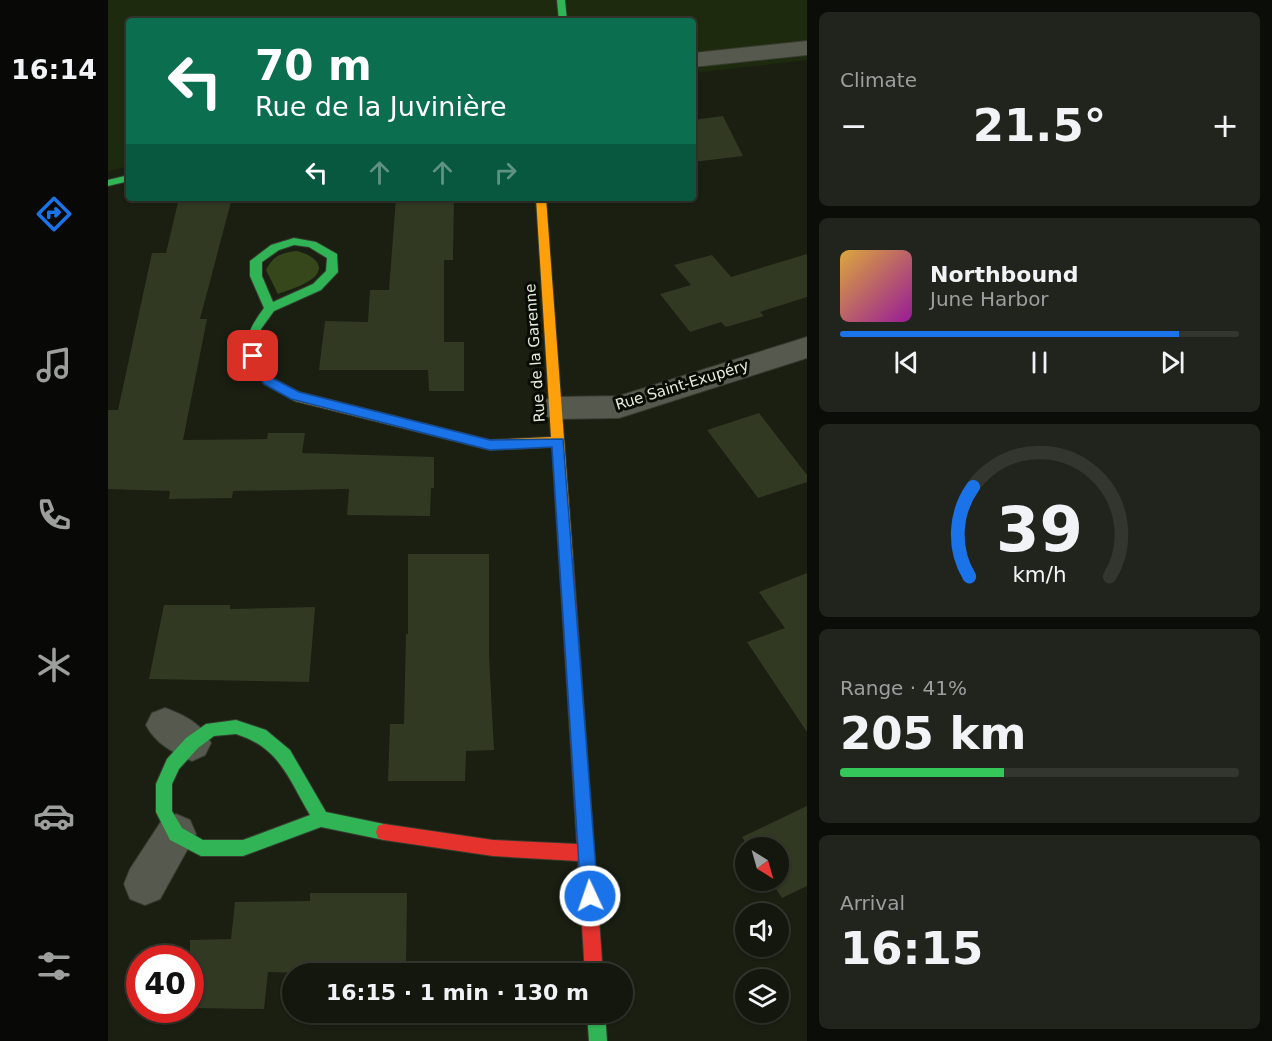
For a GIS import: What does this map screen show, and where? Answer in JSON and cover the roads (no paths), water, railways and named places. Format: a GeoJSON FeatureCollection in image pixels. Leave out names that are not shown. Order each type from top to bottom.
{"type":"FeatureCollection","features":[{"type":"Feature","properties":{"kind":"street"},"geometry":{"type":"LineString","coordinates":[[561,0],[563,18]]}},
{"type":"Feature","properties":{"kind":"street"},"geometry":{"type":"LineString","coordinates":[[696,60],[807,48]]}},
{"type":"Feature","properties":{"kind":"street"},"geometry":{"type":"LineString","coordinates":[[108,183],[126,179]]}},
{"type":"Feature","properties":{"kind":"street","name":"Rue de la Garenne"},"geometry":{"type":"LineString","coordinates":[[541,201],[593,963]]}},
{"type":"Feature","properties":{"kind":"street"},"geometry":{"type":"LineString","coordinates":[[270,308],[256,276],[256,261],[268,249],[289,242],[306,241],[323,248],[333,257],[332,272],[316,287],[270,308],[255,329],[253,356],[268,381],[295,396],[490,445],[558,442]]}},
{"type":"Feature","properties":{"kind":"street","name":"Rue Saint-Exupéry"},"geometry":{"type":"LineString","coordinates":[[555,408],[620,406],[807,347]]}},
{"type":"Feature","properties":{"kind":"street"},"geometry":{"type":"LineString","coordinates":[[321,819],[284,755],[261,735],[236,727],[178,734],[173,764],[164,784],[164,812],[176,834],[201,848],[243,848],[321,819],[410,837],[482,847],[587,853]]}},
{"type":"Feature","properties":{"kind":"street"},"geometry":{"type":"LineString","coordinates":[[145,884],[176,834]]}},
{"type":"Feature","properties":{"kind":"street"},"geometry":{"type":"LineString","coordinates":[[597,1023],[598,1041]]}}]}
